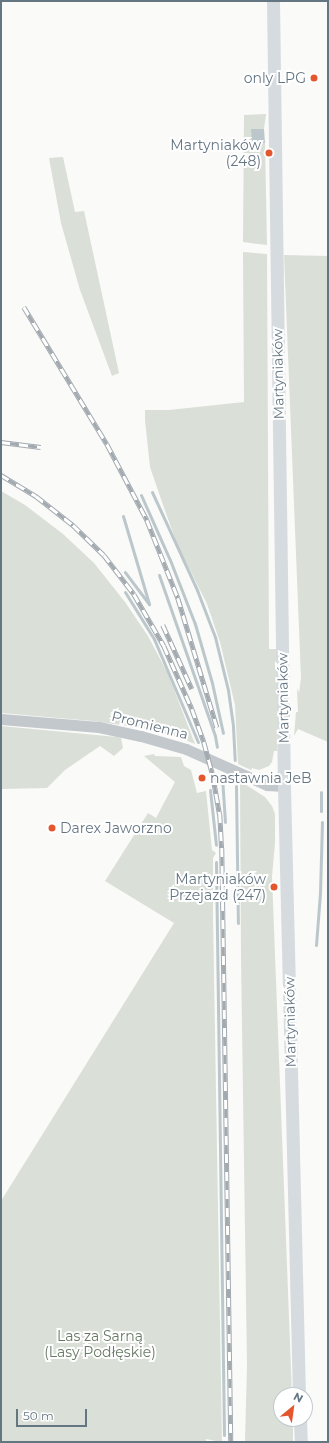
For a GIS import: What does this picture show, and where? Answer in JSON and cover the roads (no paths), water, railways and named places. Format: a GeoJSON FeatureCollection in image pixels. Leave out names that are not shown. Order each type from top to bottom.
{"type":"FeatureCollection","features":[{"type":"Feature","properties":{"kind":"main road","name":"Martyniaków"},"geometry":{"type":"LineString","coordinates":[[274,1],[284,786],[299,1387]]}},
{"type":"Feature","properties":{"kind":"main road"},"geometry":{"type":"LineString","coordinates":[[300,1427],[301,1442]]}},
{"type":"Feature","properties":{"kind":"street","name":"Promienna"},"geometry":{"type":"LineString","coordinates":[[1,719],[99,727],[141,736],[186,749],[267,785],[284,786]]}},
{"type":"Feature","properties":{"kind":"waterway"},"geometry":{"type":"LineString","coordinates":[[152,492],[197,590],[215,637],[228,690],[233,727],[235,760]]}},
{"type":"Feature","properties":{"kind":"waterway"},"geometry":{"type":"LineString","coordinates":[[141,495],[170,560],[195,624],[212,683],[223,733]]}},
{"type":"Feature","properties":{"kind":"waterway"},"geometry":{"type":"LineString","coordinates":[[123,516],[149,604],[125,572]]}},
{"type":"Feature","properties":{"kind":"waterway"},"geometry":{"type":"LineString","coordinates":[[159,575],[215,736],[217,747]]}},
{"type":"Feature","properties":{"kind":"waterway"},"geometry":{"type":"LineString","coordinates":[[125,592],[154,639],[198,742]]}},
{"type":"Feature","properties":{"kind":"waterway"},"geometry":{"type":"LineString","coordinates":[[222,777],[225,822]]}},
{"type":"Feature","properties":{"kind":"waterway"},"geometry":{"type":"LineString","coordinates":[[236,786],[238,923]]}},
{"type":"Feature","properties":{"kind":"waterway"},"geometry":{"type":"LineString","coordinates":[[210,790],[216,845]]}},
{"type":"Feature","properties":{"kind":"waterway"},"geometry":{"type":"LineString","coordinates":[[321,792],[321,811]]}},
{"type":"Feature","properties":{"kind":"waterway"},"geometry":{"type":"LineString","coordinates":[[316,945],[320,893],[322,822]]}},
{"type":"Feature","properties":{"kind":"waterway"},"geometry":{"type":"LineString","coordinates":[[216,862],[224,1435]]}},
{"type":"Feature","properties":{"kind":"railway"},"geometry":{"type":"LineString","coordinates":[[24,307],[107,444],[147,520],[178,598],[217,727]]}},
{"type":"Feature","properties":{"kind":"railway"},"geometry":{"type":"LineString","coordinates":[[1,442],[41,447]]}},
{"type":"Feature","properties":{"kind":"railway"},"geometry":{"type":"LineString","coordinates":[[1,475],[36,496],[73,525],[104,555],[134,594],[164,646],[192,709],[204,742],[213,776],[220,814],[222,848],[231,1442]]}},
{"type":"Feature","properties":{"kind":"railway"},"geometry":{"type":"LineString","coordinates":[[163,625],[192,689]]}},
{"type":"Feature","properties":{"kind":"place","name":"only LPG"},"geometry":{"type":"Point","coordinates":[314,78]}},
{"type":"Feature","properties":{"kind":"place","name":"Martyniaków (248)"},"geometry":{"type":"Point","coordinates":[269,153]}},
{"type":"Feature","properties":{"kind":"place","name":"nastawnia JeB"},"geometry":{"type":"Point","coordinates":[202,778]}},
{"type":"Feature","properties":{"kind":"place","name":"Darex Jaworzno"},"geometry":{"type":"Point","coordinates":[52,828]}},
{"type":"Feature","properties":{"kind":"place","name":"Martyniaków Przejazd (247)"},"geometry":{"type":"Point","coordinates":[274,887]}},
{"type":"Feature","properties":{"kind":"park label","name":"Las za Sarną (Lasy Podłęskie)"},"geometry":{"type":"Point","coordinates":[100,1344]}}]}
